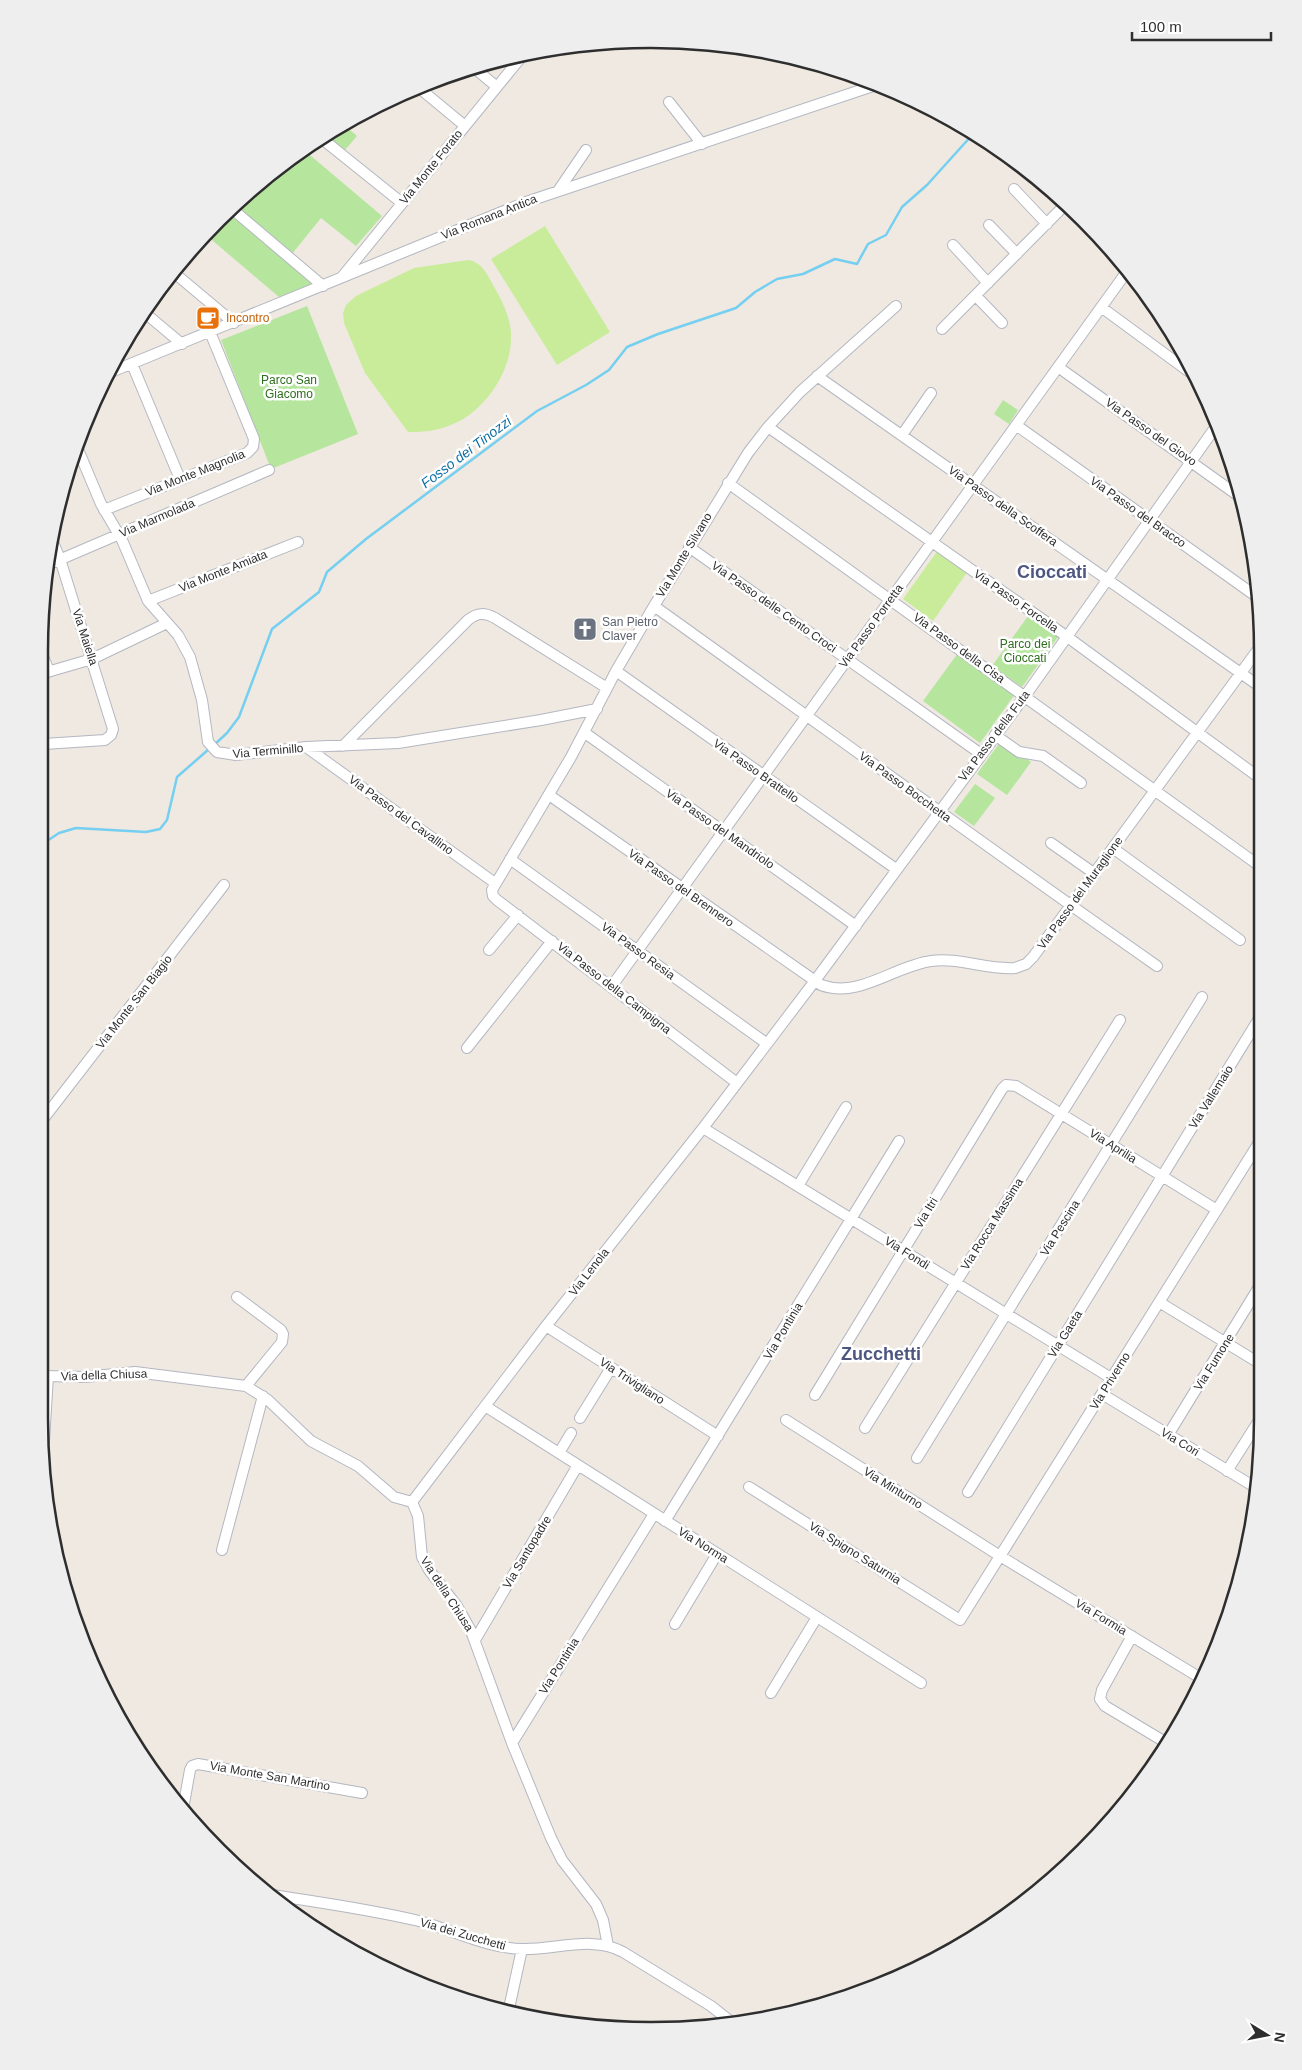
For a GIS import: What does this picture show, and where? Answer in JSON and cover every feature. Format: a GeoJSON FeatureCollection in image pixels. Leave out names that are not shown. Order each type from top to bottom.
{"type":"FeatureCollection","features":[{"type":"Feature","properties":{"kind":"street","name":"Via Monte Forato"},"geometry":{"type":"LineString","coordinates":[[341,279],[517,63]]}},
{"type":"Feature","properties":{"kind":"street"},"geometry":{"type":"LineString","coordinates":[[479,73],[497,87]]}},
{"type":"Feature","properties":{"kind":"street","name":"Via Romana Antica"},"geometry":{"type":"LineString","coordinates":[[117,370],[513,207],[867,88]]}},
{"type":"Feature","properties":{"kind":"street"},"geometry":{"type":"LineString","coordinates":[[423,92],[465,126]]}},
{"type":"Feature","properties":{"kind":"street"},"geometry":{"type":"LineString","coordinates":[[669,102],[702,144]]}},
{"type":"Feature","properties":{"kind":"street"},"geometry":{"type":"LineString","coordinates":[[326,142],[402,203]]}},
{"type":"Feature","properties":{"kind":"street"},"geometry":{"type":"LineString","coordinates":[[558,191],[586,150]]}},
{"type":"Feature","properties":{"kind":"street"},"geometry":{"type":"LineString","coordinates":[[1014,188],[1047,224]]}},
{"type":"Feature","properties":{"kind":"street"},"geometry":{"type":"LineString","coordinates":[[942,329],[1062,209]]}},
{"type":"Feature","properties":{"kind":"street"},"geometry":{"type":"LineString","coordinates":[[236,213],[323,286]]}},
{"type":"Feature","properties":{"kind":"street"},"geometry":{"type":"LineString","coordinates":[[989,224],[1017,254]]}},
{"type":"Feature","properties":{"kind":"street"},"geometry":{"type":"LineString","coordinates":[[952,244],[988,283]]}},
{"type":"Feature","properties":{"kind":"street"},"geometry":{"type":"LineString","coordinates":[[179,276],[234,323]]}},
{"type":"Feature","properties":{"kind":"street","name":"Via Passo Porretta"},"geometry":{"type":"LineString","coordinates":[[614,983],[1124,276]]}},
{"type":"Feature","properties":{"kind":"street"},"geometry":{"type":"LineString","coordinates":[[976,296],[1002,323]]}},
{"type":"Feature","properties":{"kind":"street","name":"Via Monte Silvano"},"geometry":{"type":"LineString","coordinates":[[494,888],[584,733],[616,671],[728,483],[768,427],[817,376],[896,306]]}},
{"type":"Feature","properties":{"kind":"street"},"geometry":{"type":"LineString","coordinates":[[1101,307],[1184,368]]}},
{"type":"Feature","properties":{"kind":"street"},"geometry":{"type":"LineString","coordinates":[[149,316],[182,344]]}},
{"type":"Feature","properties":{"kind":"street","name":"Via Monte Magnolia"},"geometry":{"type":"LineString","coordinates":[[104,510],[247,453],[254,445],[254,439],[210,332]]}},
{"type":"Feature","properties":{"kind":"street"},"geometry":{"type":"LineString","coordinates":[[132,364],[180,480]]}},
{"type":"Feature","properties":{"kind":"street","name":"Via Passo del Giovo"},"geometry":{"type":"LineString","coordinates":[[1058,367],[1233,492]]}},
{"type":"Feature","properties":{"kind":"street","name":"Via Passo della Scoffera"},"geometry":{"type":"LineString","coordinates":[[817,376],[1254,683]]}},
{"type":"Feature","properties":{"kind":"street"},"geometry":{"type":"LineString","coordinates":[[902,435],[931,393]]}},
{"type":"Feature","properties":{"kind":"street","name":"Via Passo del Bracco"},"geometry":{"type":"LineString","coordinates":[[1016,425],[1251,593]]}},
{"type":"Feature","properties":{"kind":"street","name":"Via Passo Forcella"},"geometry":{"type":"LineString","coordinates":[[768,427],[1066,636],[1254,773]]}},
{"type":"Feature","properties":{"kind":"street","name":"Via Passo della Futa"},"geometry":{"type":"LineString","coordinates":[[766,1043],[856,926],[896,869],[1025,696],[1213,431]]}},
{"type":"Feature","properties":{"kind":"street","name":"Via Terminillo"},"geometry":{"type":"LineString","coordinates":[[81,455],[104,510],[119,535],[148,601],[180,639],[194,666],[212,748],[223,754],[236,755],[306,747],[410,742],[597,709]]}},
{"type":"Feature","properties":{"kind":"street","name":"Via Marmolada"},"geometry":{"type":"LineString","coordinates":[[54,562],[269,470]]}},
{"type":"Feature","properties":{"kind":"street","name":"Via Passo della Cisa"},"geometry":{"type":"LineString","coordinates":[[728,483],[1254,862]]}},
{"type":"Feature","properties":{"kind":"street","name":"Via Monte Amiata"},"geometry":{"type":"LineString","coordinates":[[148,601],[298,542]]}},
{"type":"Feature","properties":{"kind":"street","name":"Via Passo delle Cento Croci"},"geometry":{"type":"LineString","coordinates":[[689,547],[981,754]]}},
{"type":"Feature","properties":{"kind":"street","name":"Via Maiella"},"geometry":{"type":"LineString","coordinates":[[48,744],[103,740],[111,735],[113,726],[56,551]]}},
{"type":"Feature","properties":{"kind":"street","name":"Via Passo Bocchetta"},"geometry":{"type":"LineString","coordinates":[[654,606],[807,715],[938,812],[1157,966]]}},
{"type":"Feature","properties":{"kind":"street"},"geometry":{"type":"LineString","coordinates":[[343,746],[468,620],[479,614],[486,614],[496,618],[607,688]]}},
{"type":"Feature","properties":{"kind":"street"},"geometry":{"type":"LineString","coordinates":[[48,671],[92,659],[167,623]]}},
{"type":"Feature","properties":{"kind":"street","name":"Via Passo del Muraglione"},"geometry":{"type":"LineString","coordinates":[[814,982],[833,988],[850,988],[936,960],[1009,968],[1020,967],[1033,957],[1072,906],[1254,655]]}},
{"type":"Feature","properties":{"kind":"street","name":"Via Passo Brattello"},"geometry":{"type":"LineString","coordinates":[[616,671],[896,869]]}},
{"type":"Feature","properties":{"kind":"street","name":"Via Passo del Mandriolo"},"geometry":{"type":"LineString","coordinates":[[584,733],[856,926]]}},
{"type":"Feature","properties":{"kind":"street"},"geometry":{"type":"LineString","coordinates":[[995,736],[1019,752],[1043,756],[1081,783]]}},
{"type":"Feature","properties":{"kind":"street","name":"Via Passo del Cavallino"},"geometry":{"type":"LineString","coordinates":[[306,747],[494,888]]}},
{"type":"Feature","properties":{"kind":"street","name":"Via Passo del Brennero"},"geometry":{"type":"LineString","coordinates":[[549,795],[814,982]]}},
{"type":"Feature","properties":{"kind":"street"},"geometry":{"type":"LineString","coordinates":[[1051,842],[1095,874]]}},
{"type":"Feature","properties":{"kind":"street"},"geometry":{"type":"LineString","coordinates":[[1114,849],[1240,940]]}},
{"type":"Feature","properties":{"kind":"street","name":"Via Passo Resia"},"geometry":{"type":"LineString","coordinates":[[510,859],[766,1043]]}},
{"type":"Feature","properties":{"kind":"street","name":"Via Monte San Biagio"},"geometry":{"type":"LineString","coordinates":[[48,1113],[224,885]]}},
{"type":"Feature","properties":{"kind":"street","name":"Via Passo della Campigna"},"geometry":{"type":"LineString","coordinates":[[494,888],[497,900],[737,1083]]}},
{"type":"Feature","properties":{"kind":"street"},"geometry":{"type":"LineString","coordinates":[[489,950],[518,915]]}},
{"type":"Feature","properties":{"kind":"street"},"geometry":{"type":"LineString","coordinates":[[467,1048],[552,941]]}},
{"type":"Feature","properties":{"kind":"street","name":"Via Pescina"},"geometry":{"type":"LineString","coordinates":[[917,1458],[1202,997]]}},
{"type":"Feature","properties":{"kind":"street","name":"Via Rocca Massima"},"geometry":{"type":"LineString","coordinates":[[865,1428],[1120,1020]]}},
{"type":"Feature","properties":{"kind":"street","name":"Via Vallemaio"},"geometry":{"type":"LineString","coordinates":[[1162,1176],[1254,1027]]}},
{"type":"Feature","properties":{"kind":"street","name":"Via Lenola"},"geometry":{"type":"LineString","coordinates":[[412,1502],[546,1326],[703,1128],[766,1043]]}},
{"type":"Feature","properties":{"kind":"street","name":"Via Aprilia"},"geometry":{"type":"LineString","coordinates":[[1008,1084],[1016,1086],[1216,1210]]}},
{"type":"Feature","properties":{"kind":"street","name":"Via Itri"},"geometry":{"type":"LineString","coordinates":[[815,1395],[1002,1089],[1008,1084]]}},
{"type":"Feature","properties":{"kind":"street"},"geometry":{"type":"LineString","coordinates":[[798,1186],[846,1107]]}},
{"type":"Feature","properties":{"kind":"street","name":"Via Fondi"},"geometry":{"type":"LineString","coordinates":[[703,1128],[1111,1378]]}},
{"type":"Feature","properties":{"kind":"street","name":"Via Pontinia"},"geometry":{"type":"LineString","coordinates":[[665,1521],[899,1141]]}},
{"type":"Feature","properties":{"kind":"street","name":"Via Priverno"},"geometry":{"type":"LineString","coordinates":[[960,1620],[1254,1150]]}},
{"type":"Feature","properties":{"kind":"street","name":"Via Gaeta"},"geometry":{"type":"LineString","coordinates":[[968,1492],[1162,1176]]}},
{"type":"Feature","properties":{"kind":"street","name":"Via Fumone"},"geometry":{"type":"LineString","coordinates":[[1168,1435],[1254,1295]]}},
{"type":"Feature","properties":{"kind":"street"},"geometry":{"type":"LineString","coordinates":[[237,1296],[281,1330],[284,1337],[246,1386]]}},
{"type":"Feature","properties":{"kind":"street"},"geometry":{"type":"LineString","coordinates":[[1159,1302],[1254,1360]]}},
{"type":"Feature","properties":{"kind":"street","name":"Via Trivigliano"},"geometry":{"type":"LineString","coordinates":[[546,1326],[718,1436]]}},
{"type":"Feature","properties":{"kind":"street"},"geometry":{"type":"LineString","coordinates":[[580,1418],[611,1368]]}},
{"type":"Feature","properties":{"kind":"street","name":"Via della Chiusa"},"geometry":{"type":"LineString","coordinates":[[48,1376],[91,1377],[135,1372],[246,1386],[263,1396],[311,1441],[358,1466],[394,1497],[412,1502],[417,1513],[422,1557],[429,1570],[460,1611],[476,1640],[512,1743],[558,1852],[589,1892],[598,1908],[603,1920],[608,1946]]}},
{"type":"Feature","properties":{"kind":"street","name":"Via Cori"},"geometry":{"type":"LineString","coordinates":[[1102,1394],[1250,1485]]}},
{"type":"Feature","properties":{"kind":"street"},"geometry":{"type":"LineString","coordinates":[[222,1550],[263,1396]]}},
{"type":"Feature","properties":{"kind":"street","name":"Via Norma"},"geometry":{"type":"LineString","coordinates":[[485,1406],[921,1683]]}},
{"type":"Feature","properties":{"kind":"street","name":"Via Minturno"},"geometry":{"type":"LineString","coordinates":[[786,1420],[1000,1556]]}},
{"type":"Feature","properties":{"kind":"street"},"geometry":{"type":"LineString","coordinates":[[1227,1471],[1254,1429]]}},
{"type":"Feature","properties":{"kind":"street"},"geometry":{"type":"LineString","coordinates":[[559,1453],[571,1433]]}},
{"type":"Feature","properties":{"kind":"street","name":"Via Santopadre"},"geometry":{"type":"LineString","coordinates":[[476,1640],[578,1465]]}},
{"type":"Feature","properties":{"kind":"street","name":"Via Spigno Saturnia"},"geometry":{"type":"LineString","coordinates":[[749,1486],[960,1620]]}},
{"type":"Feature","properties":{"kind":"street","name":"Via Pontinia"},"geometry":{"type":"LineString","coordinates":[[512,1743],[654,1514]]}},
{"type":"Feature","properties":{"kind":"street"},"geometry":{"type":"LineString","coordinates":[[675,1624],[717,1554]]}},
{"type":"Feature","properties":{"kind":"street","name":"Via Formia"},"geometry":{"type":"LineString","coordinates":[[1000,1556],[1197,1676]]}},
{"type":"Feature","properties":{"kind":"street"},"geometry":{"type":"LineString","coordinates":[[771,1693],[817,1617]]}},
{"type":"Feature","properties":{"kind":"street"},"geometry":{"type":"LineString","coordinates":[[1132,1636],[1102,1690],[1100,1699],[1106,1706],[1162,1740]]}},
{"type":"Feature","properties":{"kind":"street","name":"Via Monte San Martino"},"geometry":{"type":"LineString","coordinates":[[184,1801],[190,1770],[192,1766],[198,1764],[362,1793]]}},
{"type":"Feature","properties":{"kind":"street","name":"Via dei Zucchetti"},"geometry":{"type":"LineString","coordinates":[[283,1897],[414,1920],[495,1945],[522,1949],[593,1944],[608,1946],[620,1950],[711,2006],[726,2017]]}},
{"type":"Feature","properties":{"kind":"street"},"geometry":{"type":"LineString","coordinates":[[510,2005],[522,1949]]}},
{"type":"Feature","properties":{"kind":"green space"},"geometry":{"type":"Polygon","coordinates":[[[348,128],[357,136],[345,150],[331,139],[348,128]]]}},
{"type":"Feature","properties":{"kind":"green space"},"geometry":{"type":"Polygon","coordinates":[[[309,154],[382,216],[356,246],[321,218],[287,260],[315,283],[279,297],[210,239],[253,197],[309,154]]]}},
{"type":"Feature","properties":{"kind":"green space"},"geometry":{"type":"Polygon","coordinates":[[[545,226],[610,332],[557,365],[491,259],[545,226]]]}},
{"type":"Feature","properties":{"kind":"green space"},"geometry":{"type":"Polygon","coordinates":[[[468,260],[480,265],[485,271],[505,308],[511,329],[507,363],[502,376],[486,400],[465,418],[436,430],[408,432],[365,373],[344,323],[343,313],[346,305],[356,296],[414,268],[468,260]]]}},
{"type":"Feature","properties":{"kind":"green space","name":"Parco San Giacomo"},"geometry":{"type":"Polygon","coordinates":[[[307,306],[358,434],[271,469],[221,340],[307,306]]]}},
{"type":"Feature","properties":{"kind":"green space"},"geometry":{"type":"Polygon","coordinates":[[[1003,400],[1018,410],[1009,424],[994,414],[1003,400]]]}},
{"type":"Feature","properties":{"kind":"green space"},"geometry":{"type":"Polygon","coordinates":[[[938,550],[968,571],[933,621],[903,599],[938,550]]]}},
{"type":"Feature","properties":{"kind":"green space","name":"Parco dei Cioccati"},"geometry":{"type":"Polygon","coordinates":[[[1028,616],[1058,637],[1022,687],[992,666],[1028,616]]]}},
{"type":"Feature","properties":{"kind":"green space"},"geometry":{"type":"Polygon","coordinates":[[[958,653],[1015,694],[980,743],[923,701],[958,653]]]}},
{"type":"Feature","properties":{"kind":"green space"},"geometry":{"type":"Polygon","coordinates":[[[1001,741],[1031,762],[1007,795],[977,774],[1001,741]]]}},
{"type":"Feature","properties":{"kind":"green space"},"geometry":{"type":"Polygon","coordinates":[[[975,784],[995,798],[974,826],[954,812],[975,784]]]}},
{"type":"Feature","properties":{"kind":"waterway","name":"Fosso dei Tinozzi"},"geometry":{"type":"LineString","coordinates":[[214,745],[227,733],[239,717],[272,629],[319,592],[327,572],[366,539],[537,411],[586,385],[609,370],[627,347],[658,334],[736,308],[755,292],[777,279],[803,274],[835,259],[857,264],[868,244],[886,235],[902,207],[927,185],[969,138]]}},
{"type":"Feature","properties":{"kind":"waterway","name":"Fosso dei Tinozzi"},"geometry":{"type":"LineString","coordinates":[[48,840],[59,833],[76,828],[146,832],[160,829],[167,820],[177,777],[209,749]]}},
{"type":"Feature","properties":{"kind":"place","name":"Incontro"},"geometry":{"type":"Point","coordinates":[208,318]}},
{"type":"Feature","properties":{"kind":"place","name":"San Pietro Claver"},"geometry":{"type":"Point","coordinates":[585,629]}},
{"type":"Feature","properties":{"kind":"district","name":"Cioccati"},"geometry":{"type":"Point","coordinates":[1052,572]}},
{"type":"Feature","properties":{"kind":"district","name":"Zucchetti"},"geometry":{"type":"Point","coordinates":[881,1354]}}]}
